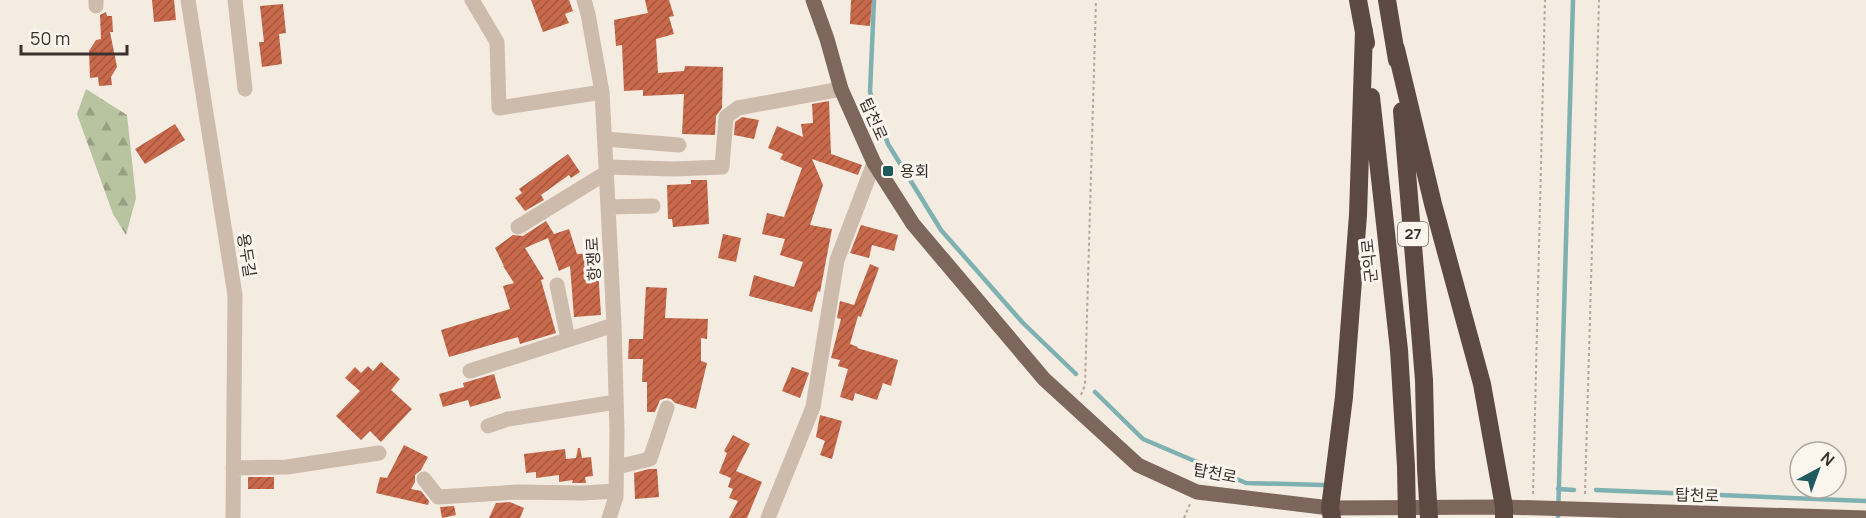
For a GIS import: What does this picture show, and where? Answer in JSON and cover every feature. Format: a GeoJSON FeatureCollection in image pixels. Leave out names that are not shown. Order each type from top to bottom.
{"type":"FeatureCollection","features":[{"type":"Feature","properties":{"kind":"highway","name":"군익로"},"geometry":{"type":"LineString","coordinates":[[1358,0],[1364,31],[1399,350],[1407,518]]}},
{"type":"Feature","properties":{"kind":"highway","name":"27"},"geometry":{"type":"LineString","coordinates":[[1387,0],[1396,49],[1424,380],[1429,518]]}},
{"type":"Feature","properties":{"kind":"highway"},"geometry":{"type":"LineString","coordinates":[[1331,513],[1344,397],[1357,227],[1364,31]]}},
{"type":"Feature","properties":{"kind":"highway"},"geometry":{"type":"LineString","coordinates":[[1396,49],[1482,384],[1504,513]]}},
{"type":"Feature","properties":{"kind":"main road","name":"탑천로"},"geometry":{"type":"LineString","coordinates":[[813,0],[841,89],[874,163],[913,224],[1044,379],[1138,465],[1197,492],[1331,513],[1504,513],[1537,509],[1866,518]]}},
{"type":"Feature","properties":{"kind":"street","name":"용두길"},"geometry":{"type":"LineString","coordinates":[[188,0],[235,295],[233,518]]}},
{"type":"Feature","properties":{"kind":"street"},"geometry":{"type":"LineString","coordinates":[[235,0],[245,88]]}},
{"type":"Feature","properties":{"kind":"street"},"geometry":{"type":"LineString","coordinates":[[472,0],[497,42],[499,108],[602,92]]}},
{"type":"Feature","properties":{"kind":"street","name":"항쟁로"},"geometry":{"type":"LineString","coordinates":[[584,0],[602,92],[614,325],[617,467],[616,491],[609,518]]}},
{"type":"Feature","properties":{"kind":"street"},"geometry":{"type":"LineString","coordinates":[[518,227],[606,170],[722,167],[726,117],[738,108],[841,89]]}},
{"type":"Feature","properties":{"kind":"street"},"geometry":{"type":"LineString","coordinates":[[605,139],[679,145]]}},
{"type":"Feature","properties":{"kind":"street"},"geometry":{"type":"LineString","coordinates":[[768,518],[813,407],[837,260],[874,163]]}},
{"type":"Feature","properties":{"kind":"street"},"geometry":{"type":"LineString","coordinates":[[608,207],[653,206]]}},
{"type":"Feature","properties":{"kind":"street"},"geometry":{"type":"LineString","coordinates":[[557,285],[568,339]]}},
{"type":"Feature","properties":{"kind":"street"},"geometry":{"type":"LineString","coordinates":[[470,371],[614,325]]}},
{"type":"Feature","properties":{"kind":"street"},"geometry":{"type":"LineString","coordinates":[[488,426],[508,419],[616,402]]}},
{"type":"Feature","properties":{"kind":"street"},"geometry":{"type":"LineString","coordinates":[[617,467],[651,459],[667,408]]}},
{"type":"Feature","properties":{"kind":"street"},"geometry":{"type":"LineString","coordinates":[[233,468],[287,467],[379,453]]}},
{"type":"Feature","properties":{"kind":"street"},"geometry":{"type":"LineString","coordinates":[[423,479],[438,497],[517,492],[616,491]]}},
{"type":"Feature","properties":{"kind":"path"},"geometry":{"type":"LineString","coordinates":[[1075,408],[1085,385],[1096,0]]}},
{"type":"Feature","properties":{"kind":"path"},"geometry":{"type":"LineString","coordinates":[[1537,509],[1545,0]]}},
{"type":"Feature","properties":{"kind":"path"},"geometry":{"type":"LineString","coordinates":[[1581,510],[1599,0]]}},
{"type":"Feature","properties":{"kind":"green space"},"geometry":{"type":"Polygon","coordinates":[[[86,89],[127,115],[136,198],[126,235],[113,214],[77,114],[86,89]]]}},
{"type":"Feature","properties":{"kind":"building"},"geometry":{"type":"Polygon","coordinates":[[[152,0],[174,0],[176,20],[154,22],[152,0]]]}},
{"type":"Feature","properties":{"kind":"building"},"geometry":{"type":"Polygon","coordinates":[[[531,0],[569,0],[573,11],[565,14],[569,23],[543,32],[531,0]]]}},
{"type":"Feature","properties":{"kind":"building"},"geometry":{"type":"Polygon","coordinates":[[[645,0],[669,0],[674,16],[669,17],[674,34],[656,39],[658,73],[684,71],[685,66],[723,67],[722,108],[716,116],[715,135],[682,134],[684,94],[643,96],[643,90],[624,91],[622,45],[616,46],[614,20],[648,13],[645,0]]]}},
{"type":"Feature","properties":{"kind":"building"},"geometry":{"type":"Polygon","coordinates":[[[851,0],[872,0],[870,26],[850,24],[851,0]]]}},
{"type":"Feature","properties":{"kind":"building"},"geometry":{"type":"Polygon","coordinates":[[[283,4],[286,33],[279,34],[282,64],[262,67],[259,42],[264,42],[260,6],[283,4]]]}},
{"type":"Feature","properties":{"kind":"building"},"geometry":{"type":"Polygon","coordinates":[[[106,12],[107,16],[112,16],[113,32],[110,32],[117,67],[111,77],[112,85],[99,86],[98,77],[90,78],[89,51],[96,40],[101,39],[100,15],[106,12]]]}},
{"type":"Feature","properties":{"kind":"building"},"geometry":{"type":"Polygon","coordinates":[[[829,101],[831,154],[862,165],[858,175],[812,159],[823,185],[810,225],[832,229],[820,292],[818,291],[812,312],[749,296],[754,275],[794,287],[803,262],[780,255],[785,239],[762,234],[767,213],[784,217],[802,168],[780,159],[783,154],[768,148],[777,126],[803,137],[801,124],[813,123],[812,104],[829,101]]]}},
{"type":"Feature","properties":{"kind":"building"},"geometry":{"type":"Polygon","coordinates":[[[742,117],[759,120],[754,139],[734,135],[735,122],[742,117]]]}},
{"type":"Feature","properties":{"kind":"building"},"geometry":{"type":"Polygon","coordinates":[[[175,124],[185,140],[145,164],[135,149],[175,124]]]}},
{"type":"Feature","properties":{"kind":"building"},"geometry":{"type":"Polygon","coordinates":[[[568,154],[580,172],[571,178],[569,175],[541,195],[544,200],[525,211],[515,198],[522,193],[519,189],[568,154]]]}},
{"type":"Feature","properties":{"kind":"building"},"geometry":{"type":"Polygon","coordinates":[[[691,180],[707,180],[709,224],[673,227],[672,219],[668,219],[667,185],[691,184],[691,180]]]}},
{"type":"Feature","properties":{"kind":"building"},"geometry":{"type":"Polygon","coordinates":[[[546,221],[554,234],[569,229],[577,254],[597,253],[601,315],[574,317],[570,266],[559,271],[548,238],[525,248],[544,279],[541,280],[556,333],[520,344],[518,337],[449,357],[441,330],[510,309],[503,286],[514,283],[495,248],[513,235],[523,236],[546,221]]]}},
{"type":"Feature","properties":{"kind":"building"},"geometry":{"type":"Polygon","coordinates":[[[861,225],[898,235],[894,251],[872,245],[869,258],[850,253],[861,225]]]}},
{"type":"Feature","properties":{"kind":"building"},"geometry":{"type":"Polygon","coordinates":[[[723,234],[741,238],[736,262],[718,258],[723,234]]]}},
{"type":"Feature","properties":{"kind":"building"},"geometry":{"type":"Polygon","coordinates":[[[870,264],[879,268],[861,317],[858,316],[850,344],[898,360],[891,386],[883,383],[877,400],[855,393],[853,401],[840,397],[848,369],[838,366],[840,360],[831,358],[841,319],[837,318],[840,301],[854,305],[870,264]]]}},
{"type":"Feature","properties":{"kind":"building"},"geometry":{"type":"Polygon","coordinates":[[[646,287],[667,288],[665,318],[708,319],[707,339],[701,338],[701,361],[707,363],[696,409],[666,398],[660,400],[655,412],[647,412],[647,382],[642,382],[643,359],[628,359],[629,339],[643,339],[646,287]]]}},
{"type":"Feature","properties":{"kind":"building"},"geometry":{"type":"Polygon","coordinates":[[[381,362],[400,379],[391,390],[412,409],[381,442],[370,431],[361,440],[336,416],[360,391],[345,378],[355,367],[361,373],[368,366],[373,371],[381,362]]]}},
{"type":"Feature","properties":{"kind":"building"},"geometry":{"type":"Polygon","coordinates":[[[792,367],[809,373],[800,398],[782,391],[792,367]]]}},
{"type":"Feature","properties":{"kind":"building"},"geometry":{"type":"Polygon","coordinates":[[[494,374],[501,398],[470,407],[468,400],[443,407],[439,394],[464,387],[463,383],[494,374]]]}},
{"type":"Feature","properties":{"kind":"building"},"geometry":{"type":"Polygon","coordinates":[[[820,415],[842,421],[832,459],[820,455],[825,441],[816,437],[820,415]]]}},
{"type":"Feature","properties":{"kind":"building"},"geometry":{"type":"Polygon","coordinates":[[[733,435],[750,444],[736,471],[762,482],[747,518],[729,518],[738,501],[729,498],[733,489],[728,487],[731,478],[719,473],[727,453],[724,451],[733,435]]]}},
{"type":"Feature","properties":{"kind":"building"},"geometry":{"type":"Polygon","coordinates":[[[404,445],[428,457],[421,470],[415,475],[415,482],[411,489],[421,491],[429,501],[428,505],[376,493],[380,477],[387,478],[404,445]]]}},
{"type":"Feature","properties":{"kind":"building"},"geometry":{"type":"Polygon","coordinates":[[[578,448],[580,448],[582,458],[591,457],[593,476],[585,477],[586,483],[572,483],[573,480],[559,482],[559,475],[536,478],[536,472],[526,473],[524,454],[565,449],[566,459],[576,458],[578,448]]]}},
{"type":"Feature","properties":{"kind":"building"},"geometry":{"type":"Polygon","coordinates":[[[657,469],[659,497],[635,499],[634,473],[657,469]]]}},
{"type":"Feature","properties":{"kind":"building"},"geometry":{"type":"Polygon","coordinates":[[[248,477],[274,477],[274,489],[248,489],[248,477]]]}},
{"type":"Feature","properties":{"kind":"building"},"geometry":{"type":"Polygon","coordinates":[[[510,502],[524,508],[520,518],[489,518],[496,503],[510,502]]]}},
{"type":"Feature","properties":{"kind":"building"},"geometry":{"type":"Polygon","coordinates":[[[454,506],[456,515],[442,518],[440,507],[454,506]]]}},
{"type":"Feature","properties":{"kind":"waterway"},"geometry":{"type":"LineString","coordinates":[[874,0],[870,92],[888,144],[941,230],[1023,323],[1076,374]]}},
{"type":"Feature","properties":{"kind":"waterway"},"geometry":{"type":"LineString","coordinates":[[1558,518],[1573,0]]}},
{"type":"Feature","properties":{"kind":"waterway"},"geometry":{"type":"LineString","coordinates":[[1095,392],[1143,439],[1246,483],[1324,485]]}},
{"type":"Feature","properties":{"kind":"waterway"},"geometry":{"type":"LineString","coordinates":[[1558,489],[1574,490]]}},
{"type":"Feature","properties":{"kind":"waterway"},"geometry":{"type":"LineString","coordinates":[[1596,490],[1866,501]]}},
{"type":"Feature","properties":{"kind":"place","name":"용회"},"geometry":{"type":"Point","coordinates":[888,171]}}]}
